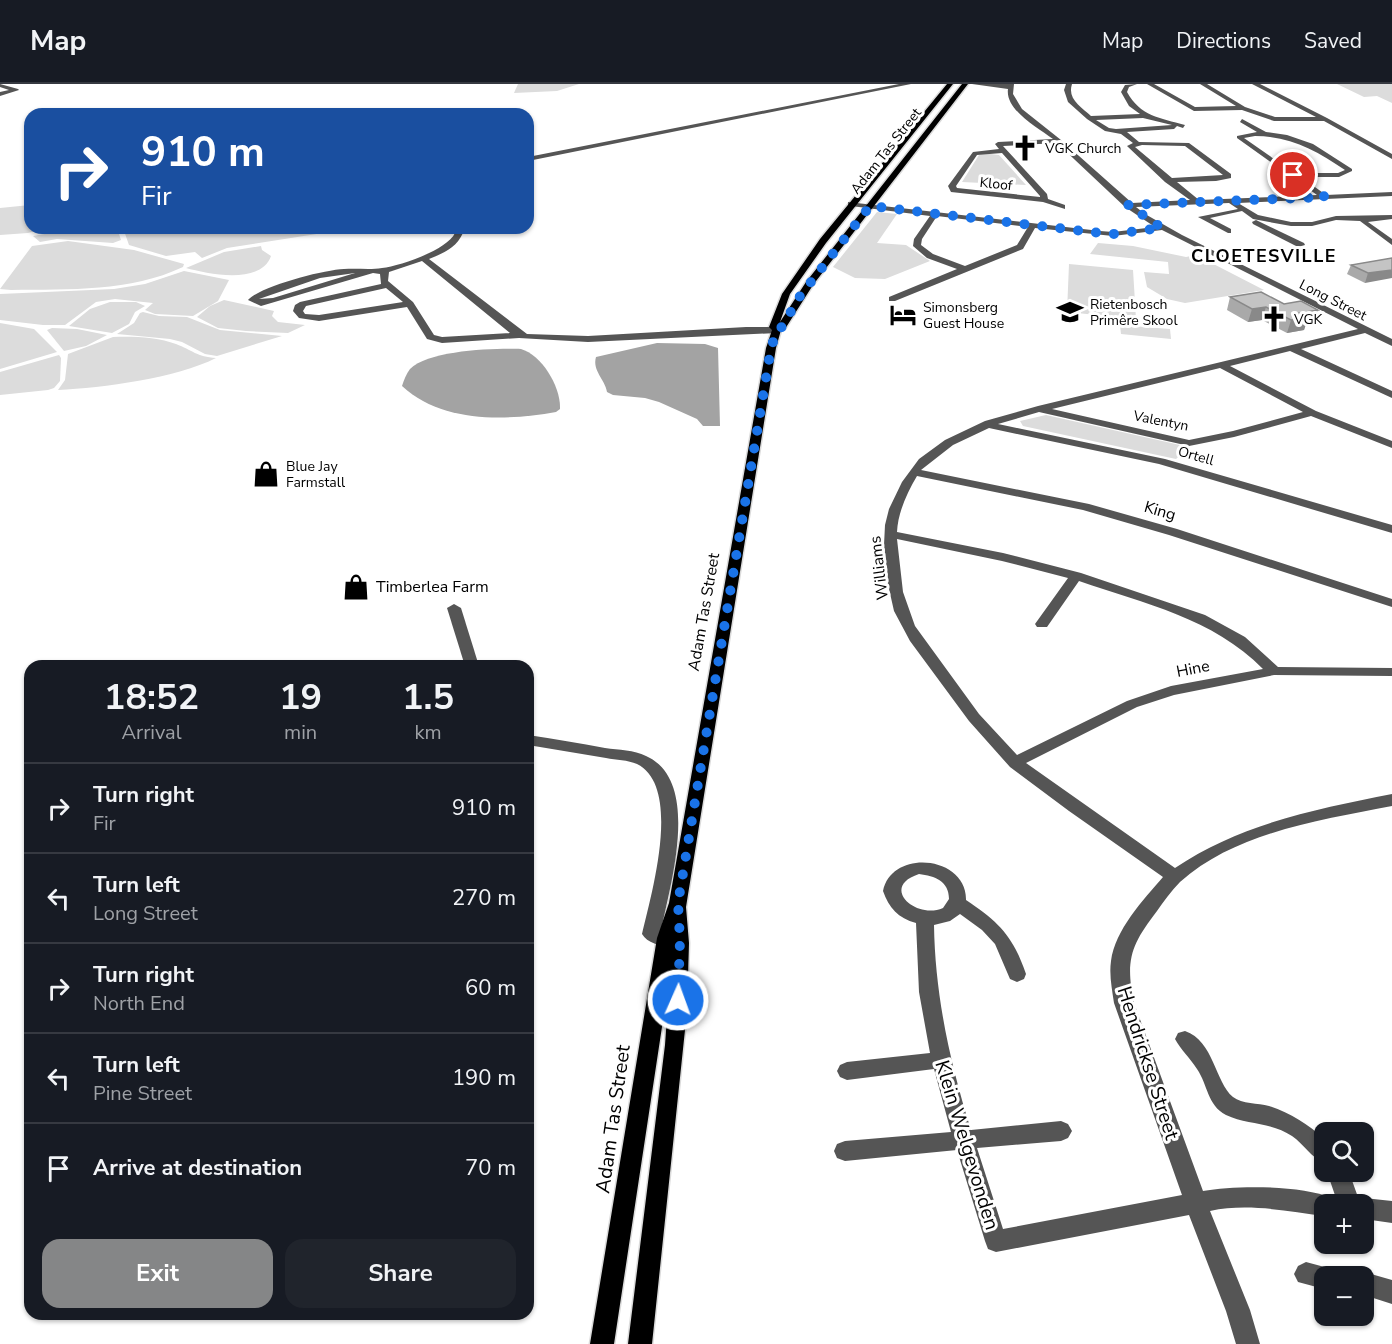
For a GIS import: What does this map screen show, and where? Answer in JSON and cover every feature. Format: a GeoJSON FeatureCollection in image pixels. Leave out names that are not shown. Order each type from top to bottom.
{"type":"FeatureCollection","features":[{"type":"Feature","properties":{"kind":"main road","name":"Adam Tas Street"},"geometry":{"type":"LineString","coordinates":[[777,330],[774,327],[795,280],[851,204],[950,84]]}},
{"type":"Feature","properties":{"kind":"main road","name":"Adam Tas Street"},"geometry":{"type":"LineString","coordinates":[[602,1344],[673,939],[771,348],[777,330],[782,327],[800,296],[965,84]]}},
{"type":"Feature","properties":{"kind":"main road","name":"Adam Tas Street"},"geometry":{"type":"LineString","coordinates":[[640,1344],[648,1299],[656,1197],[677,1021],[673,939]]}},
{"type":"Feature","properties":{"kind":"main road"},"geometry":{"type":"LineString","coordinates":[[646,1344],[648,1299]]}},
{"type":"Feature","properties":{"kind":"street"},"geometry":{"type":"LineString","coordinates":[[534,158],[908,84]]}},
{"type":"Feature","properties":{"kind":"street","name":"Long Street"},"geometry":{"type":"LineString","coordinates":[[975,84],[1011,86],[1010,94],[1015,105],[1059,141],[1128,205],[1162,228],[1363,331],[1392,343]]}},
{"type":"Feature","properties":{"kind":"street"},"geometry":{"type":"LineString","coordinates":[[1070,84],[1067,90],[1071,102],[1089,118],[1107,130],[1123,132],[1137,143]]}},
{"type":"Feature","properties":{"kind":"street"},"geometry":{"type":"LineString","coordinates":[[1134,84],[1127,86],[1124,92],[1131,105],[1144,114],[1143,116]]}},
{"type":"Feature","properties":{"kind":"street"},"geometry":{"type":"LineString","coordinates":[[1150,84],[1194,109],[1244,108]]}},
{"type":"Feature","properties":{"kind":"street"},"geometry":{"type":"LineString","coordinates":[[1203,84],[1244,108],[1274,120],[1325,119]]}},
{"type":"Feature","properties":{"kind":"street"},"geometry":{"type":"LineString","coordinates":[[1255,84],[1325,119],[1392,157]]}},
{"type":"Feature","properties":{"kind":"street"},"geometry":{"type":"LineString","coordinates":[[0,85],[16,90],[0,94]]}},
{"type":"Feature","properties":{"kind":"street"},"geometry":{"type":"LineString","coordinates":[[1089,118],[1143,116],[1183,126],[1114,131]]}},
{"type":"Feature","properties":{"kind":"street"},"geometry":{"type":"LineString","coordinates":[[1242,122],[1266,135]]}},
{"type":"Feature","properties":{"kind":"street"},"geometry":{"type":"LineString","coordinates":[[1155,129],[1176,142]]}},
{"type":"Feature","properties":{"kind":"street"},"geometry":{"type":"LineString","coordinates":[[1293,175],[1340,174],[1350,170],[1296,137],[1266,135],[1242,136],[1239,139],[1350,217]]}},
{"type":"Feature","properties":{"kind":"street","name":"Kloof"},"geometry":{"type":"LineString","coordinates":[[1002,151],[975,153],[952,188],[966,193],[1044,200],[1044,196],[998,144],[1059,141]]}},
{"type":"Feature","properties":{"kind":"street"},"geometry":{"type":"LineString","coordinates":[[1168,180],[1216,179],[1228,176],[1190,145],[1176,142],[1132,144],[1130,147],[1168,180],[1198,203]]}},
{"type":"Feature","properties":{"kind":"street"},"geometry":{"type":"LineString","coordinates":[[1128,205],[1391,194]]}},
{"type":"Feature","properties":{"kind":"street"},"geometry":{"type":"LineString","coordinates":[[1044,200],[1062,207]]}},
{"type":"Feature","properties":{"kind":"street"},"geometry":{"type":"LineString","coordinates":[[1232,202],[1249,215],[1300,245]]}},
{"type":"Feature","properties":{"kind":"street"},"geometry":{"type":"LineString","coordinates":[[851,204],[1113,234],[1162,228]]}},
{"type":"Feature","properties":{"kind":"street"},"geometry":{"type":"LineString","coordinates":[[1228,231],[1202,217],[1218,213],[1249,215],[1301,225],[1330,218],[1392,217]]}},
{"type":"Feature","properties":{"kind":"street"},"geometry":{"type":"LineString","coordinates":[[934,214],[918,239],[917,246],[930,256],[964,270]]}},
{"type":"Feature","properties":{"kind":"street"},"geometry":{"type":"LineString","coordinates":[[1368,219],[1363,224],[1392,243]]}},
{"type":"Feature","properties":{"kind":"street"},"geometry":{"type":"LineString","coordinates":[[892,299],[1020,247],[1033,225]]}},
{"type":"Feature","properties":{"kind":"street"},"geometry":{"type":"LineString","coordinates":[[372,271],[275,300],[261,303],[252,300],[260,294],[328,274],[349,271],[372,271],[385,271],[445,250],[455,243],[459,234]]}},
{"type":"Feature","properties":{"kind":"street"},"geometry":{"type":"LineString","coordinates":[[422,257],[519,335]]}},
{"type":"Feature","properties":{"kind":"street"},"geometry":{"type":"LineString","coordinates":[[385,271],[384,282],[410,304],[427,333],[435,339],[519,335],[566,339],[715,330],[777,330]]}},
{"type":"Feature","properties":{"kind":"street"},"geometry":{"type":"LineString","coordinates":[[388,285],[303,304],[298,307],[298,311],[302,316],[319,318],[410,304]]}},
{"type":"Feature","properties":{"kind":"street","name":"Williams"},"geometry":{"type":"LineString","coordinates":[[1175,877],[1015,762],[964,704],[909,628],[901,611],[891,548],[893,517],[914,472],[922,462],[945,446],[988,423],[1363,331]]}},
{"type":"Feature","properties":{"kind":"street"},"geometry":{"type":"LineString","coordinates":[[1292,348],[1392,394]]}},
{"type":"Feature","properties":{"kind":"street"},"geometry":{"type":"LineString","coordinates":[[1221,365],[1312,412],[1392,445]]}},
{"type":"Feature","properties":{"kind":"street","name":"Valentyn"},"geometry":{"type":"LineString","coordinates":[[1038,409],[1188,443],[1212,439],[1312,412]]}},
{"type":"Feature","properties":{"kind":"street","name":"Ortell"},"geometry":{"type":"LineString","coordinates":[[988,423],[995,427],[1161,461],[1392,529]]}},
{"type":"Feature","properties":{"kind":"street","name":"King"},"geometry":{"type":"LineString","coordinates":[[914,472],[1085,507],[1173,532],[1392,603]]}},
{"type":"Feature","properties":{"kind":"street"},"geometry":{"type":"LineString","coordinates":[[891,535],[1003,557],[1076,576],[1226,629],[1243,640],[1274,671]]}},
{"type":"Feature","properties":{"kind":"street"},"geometry":{"type":"LineString","coordinates":[[1042,624],[1076,576]]}},
{"type":"Feature","properties":{"kind":"street"},"geometry":{"type":"LineString","coordinates":[[454,608],[470,660]]}},
{"type":"Feature","properties":{"kind":"street","name":"Hine"},"geometry":{"type":"LineString","coordinates":[[1015,762],[1150,697],[1274,671],[1392,672]]}},
{"type":"Feature","properties":{"kind":"street"},"geometry":{"type":"LineString","coordinates":[[534,741],[637,758],[651,765],[660,774],[666,790],[668,810],[668,858],[651,934],[653,937],[673,939]]}},
{"type":"Feature","properties":{"kind":"street","name":"Hendrickse Street"},"geometry":{"type":"LineString","coordinates":[[1248,1344],[1238,1310],[1196,1204],[1124,1003],[1120,984],[1120,963],[1125,939],[1175,877],[1222,848],[1251,834],[1321,815],[1392,801]]}},
{"type":"Feature","properties":{"kind":"street"},"geometry":{"type":"LineString","coordinates":[[919,868],[941,873],[956,886],[959,895],[958,903],[945,915],[925,920],[903,910],[895,903],[891,886],[900,873],[919,868]]}},
{"type":"Feature","properties":{"kind":"street"},"geometry":{"type":"LineString","coordinates":[[958,903],[991,927],[1005,941],[1017,974]]}},
{"type":"Feature","properties":{"kind":"street","name":"Klein Welgevonden"},"geometry":{"type":"LineString","coordinates":[[925,920],[930,1002],[941,1060],[996,1241],[1196,1204]]}},
{"type":"Feature","properties":{"kind":"street"},"geometry":{"type":"LineString","coordinates":[[1185,1039],[1207,1066],[1217,1093],[1224,1102],[1233,1108],[1268,1115],[1299,1129],[1314,1143]]}},
{"type":"Feature","properties":{"kind":"street"},"geometry":{"type":"LineString","coordinates":[[847,1071],[941,1060]]}},
{"type":"Feature","properties":{"kind":"street"},"geometry":{"type":"LineString","coordinates":[[845,1152],[1061,1131]]}},
{"type":"Feature","properties":{"kind":"street"},"geometry":{"type":"LineString","coordinates":[[1196,1204],[1221,1198],[1243,1197],[1314,1203]]}},
{"type":"Feature","properties":{"kind":"street"},"geometry":{"type":"LineString","coordinates":[[1374,1210],[1392,1212]]}},
{"type":"Feature","properties":{"kind":"street"},"geometry":{"type":"LineString","coordinates":[[1374,1287],[1392,1292]]}},
{"type":"Feature","properties":{"kind":"shaded area"},"geometry":{"type":"Polygon","coordinates":[[[518,84],[579,84],[557,91],[514,93],[518,84]]]}},
{"type":"Feature","properties":{"kind":"shaded area"},"geometry":{"type":"Polygon","coordinates":[[[1337,84],[1392,84],[1392,103],[1377,96],[1364,97],[1337,84]]]}},
{"type":"Feature","properties":{"kind":"shaded area"},"geometry":{"type":"Polygon","coordinates":[[[983,153],[999,155],[1026,185],[962,182],[979,155],[983,153]]]}},
{"type":"Feature","properties":{"kind":"shaded area"},"geometry":{"type":"Polygon","coordinates":[[[24,206],[24,233],[0,235],[0,208],[24,206]]]}},
{"type":"Feature","properties":{"kind":"shaded area"},"geometry":{"type":"Polygon","coordinates":[[[877,212],[897,214],[877,243],[906,245],[930,261],[885,279],[855,278],[833,267],[877,212]]]}},
{"type":"Feature","properties":{"kind":"shaded area"},"geometry":{"type":"Polygon","coordinates":[[[119,234],[121,240],[113,243],[57,239],[40,242],[33,236],[119,234]]]}},
{"type":"Feature","properties":{"kind":"shaded area"},"geometry":{"type":"Polygon","coordinates":[[[125,234],[317,234],[227,248],[202,258],[195,252],[166,256],[129,245],[125,234]]]}},
{"type":"Feature","properties":{"kind":"shaded area"},"geometry":{"type":"Polygon","coordinates":[[[68,241],[134,250],[184,264],[183,267],[142,281],[99,288],[0,289],[32,246],[68,241]]]}},
{"type":"Feature","properties":{"kind":"shaded area"},"geometry":{"type":"Polygon","coordinates":[[[1098,243],[1133,246],[1186,257],[1196,255],[1264,290],[1185,303],[1167,299],[1147,287],[1144,272],[1169,274],[1168,262],[1090,254],[1098,243]]]}},
{"type":"Feature","properties":{"kind":"shaded area"},"geometry":{"type":"Polygon","coordinates":[[[261,246],[262,250],[271,256],[257,271],[233,275],[207,273],[186,268],[224,252],[261,246]]]}},
{"type":"Feature","properties":{"kind":"shaded area"},"geometry":{"type":"Polygon","coordinates":[[[1069,264],[1133,270],[1136,319],[1067,312],[1069,264]]]}},
{"type":"Feature","properties":{"kind":"shaded area"},"geometry":{"type":"Polygon","coordinates":[[[184,271],[229,280],[218,301],[193,316],[155,314],[145,310],[153,303],[115,299],[96,302],[65,325],[0,320],[0,294],[114,289],[145,284],[184,271]]]}},
{"type":"Feature","properties":{"kind":"shaded area"},"geometry":{"type":"Polygon","coordinates":[[[224,300],[274,311],[272,316],[278,322],[305,325],[288,333],[246,331],[218,328],[197,317],[210,306],[224,300]]]}},
{"type":"Feature","properties":{"kind":"shaded area"},"geometry":{"type":"Polygon","coordinates":[[[110,302],[136,302],[145,306],[135,312],[129,324],[112,333],[69,326],[90,309],[110,302]]]}},
{"type":"Feature","properties":{"kind":"shaded area"},"geometry":{"type":"Polygon","coordinates":[[[143,312],[159,316],[187,317],[220,330],[282,336],[217,356],[205,354],[182,342],[170,339],[117,334],[134,323],[143,312]]]}},
{"type":"Feature","properties":{"kind":"shaded area"},"geometry":{"type":"Polygon","coordinates":[[[0,323],[34,329],[57,352],[0,369],[0,323]]]}},
{"type":"Feature","properties":{"kind":"shaded area"},"geometry":{"type":"Polygon","coordinates":[[[1120,325],[1170,329],[1171,339],[1121,334],[1120,325]]]}},
{"type":"Feature","properties":{"kind":"shaded area"},"geometry":{"type":"Polygon","coordinates":[[[52,328],[77,329],[107,335],[86,346],[64,351],[47,330],[52,328]]]}},
{"type":"Feature","properties":{"kind":"shaded area"},"geometry":{"type":"Polygon","coordinates":[[[113,337],[161,340],[199,355],[216,358],[181,371],[139,381],[58,390],[65,380],[68,354],[113,337]]]}},
{"type":"Feature","properties":{"kind":"shaded area"},"geometry":{"type":"Polygon","coordinates":[[[657,343],[705,344],[718,348],[720,426],[703,426],[697,419],[659,402],[645,398],[613,395],[607,392],[597,371],[596,357],[657,343]]]}},
{"type":"Feature","properties":{"kind":"shaded area"},"geometry":{"type":"Polygon","coordinates":[[[521,349],[529,352],[543,365],[554,382],[560,409],[556,412],[516,417],[455,413],[418,398],[402,386],[410,369],[432,358],[479,350],[521,349]]]}},
{"type":"Feature","properties":{"kind":"shaded area"},"geometry":{"type":"Polygon","coordinates":[[[59,355],[61,358],[60,381],[54,388],[0,395],[0,372],[59,355]]]}},
{"type":"Feature","properties":{"kind":"shaded area"},"geometry":{"type":"Polygon","coordinates":[[[1046,415],[1189,447],[1176,459],[1023,426],[1020,421],[1046,415]]]}},
{"type":"Feature","properties":{"kind":"building"},"geometry":{"type":"Polygon","coordinates":[[[1392,258],[1392,270],[1368,273],[1351,265],[1392,258]]]}},
{"type":"Feature","properties":{"kind":"building"},"geometry":{"type":"Polygon","coordinates":[[[1261,292],[1284,304],[1301,301],[1318,310],[1300,313],[1309,317],[1291,320],[1266,307],[1252,309],[1230,297],[1261,292]]]}},
{"type":"Feature","properties":{"kind":"place","name":"VGK Church"},"geometry":{"type":"Point","coordinates":[1025,148]}},
{"type":"Feature","properties":{"kind":"place","name":"Rietenbosch Primêre Skool"},"geometry":{"type":"Point","coordinates":[1070,312]}},
{"type":"Feature","properties":{"kind":"place","name":"Simonsberg Guest House"},"geometry":{"type":"Point","coordinates":[903,315]}},
{"type":"Feature","properties":{"kind":"place","name":"VGK"},"geometry":{"type":"Point","coordinates":[1274,319]}},
{"type":"Feature","properties":{"kind":"place","name":"Blue Jay Farmstall"},"geometry":{"type":"Point","coordinates":[266,474]}},
{"type":"Feature","properties":{"kind":"place","name":"Timberlea Farm"},"geometry":{"type":"Point","coordinates":[356,587]}},
{"type":"Feature","properties":{"kind":"district","name":"CLOETESVILLE"},"geometry":{"type":"Point","coordinates":[1264,256]}},
{"type":"Feature","properties":{"kind":"route"},"geometry":{"type":"LineString","coordinates":[[678,1000],[680,940],[678,903],[771,348],[777,330],[782,327],[800,296],[870,206],[1113,234],[1162,228],[1128,205],[1325,197],[1293,175]]}}]}
